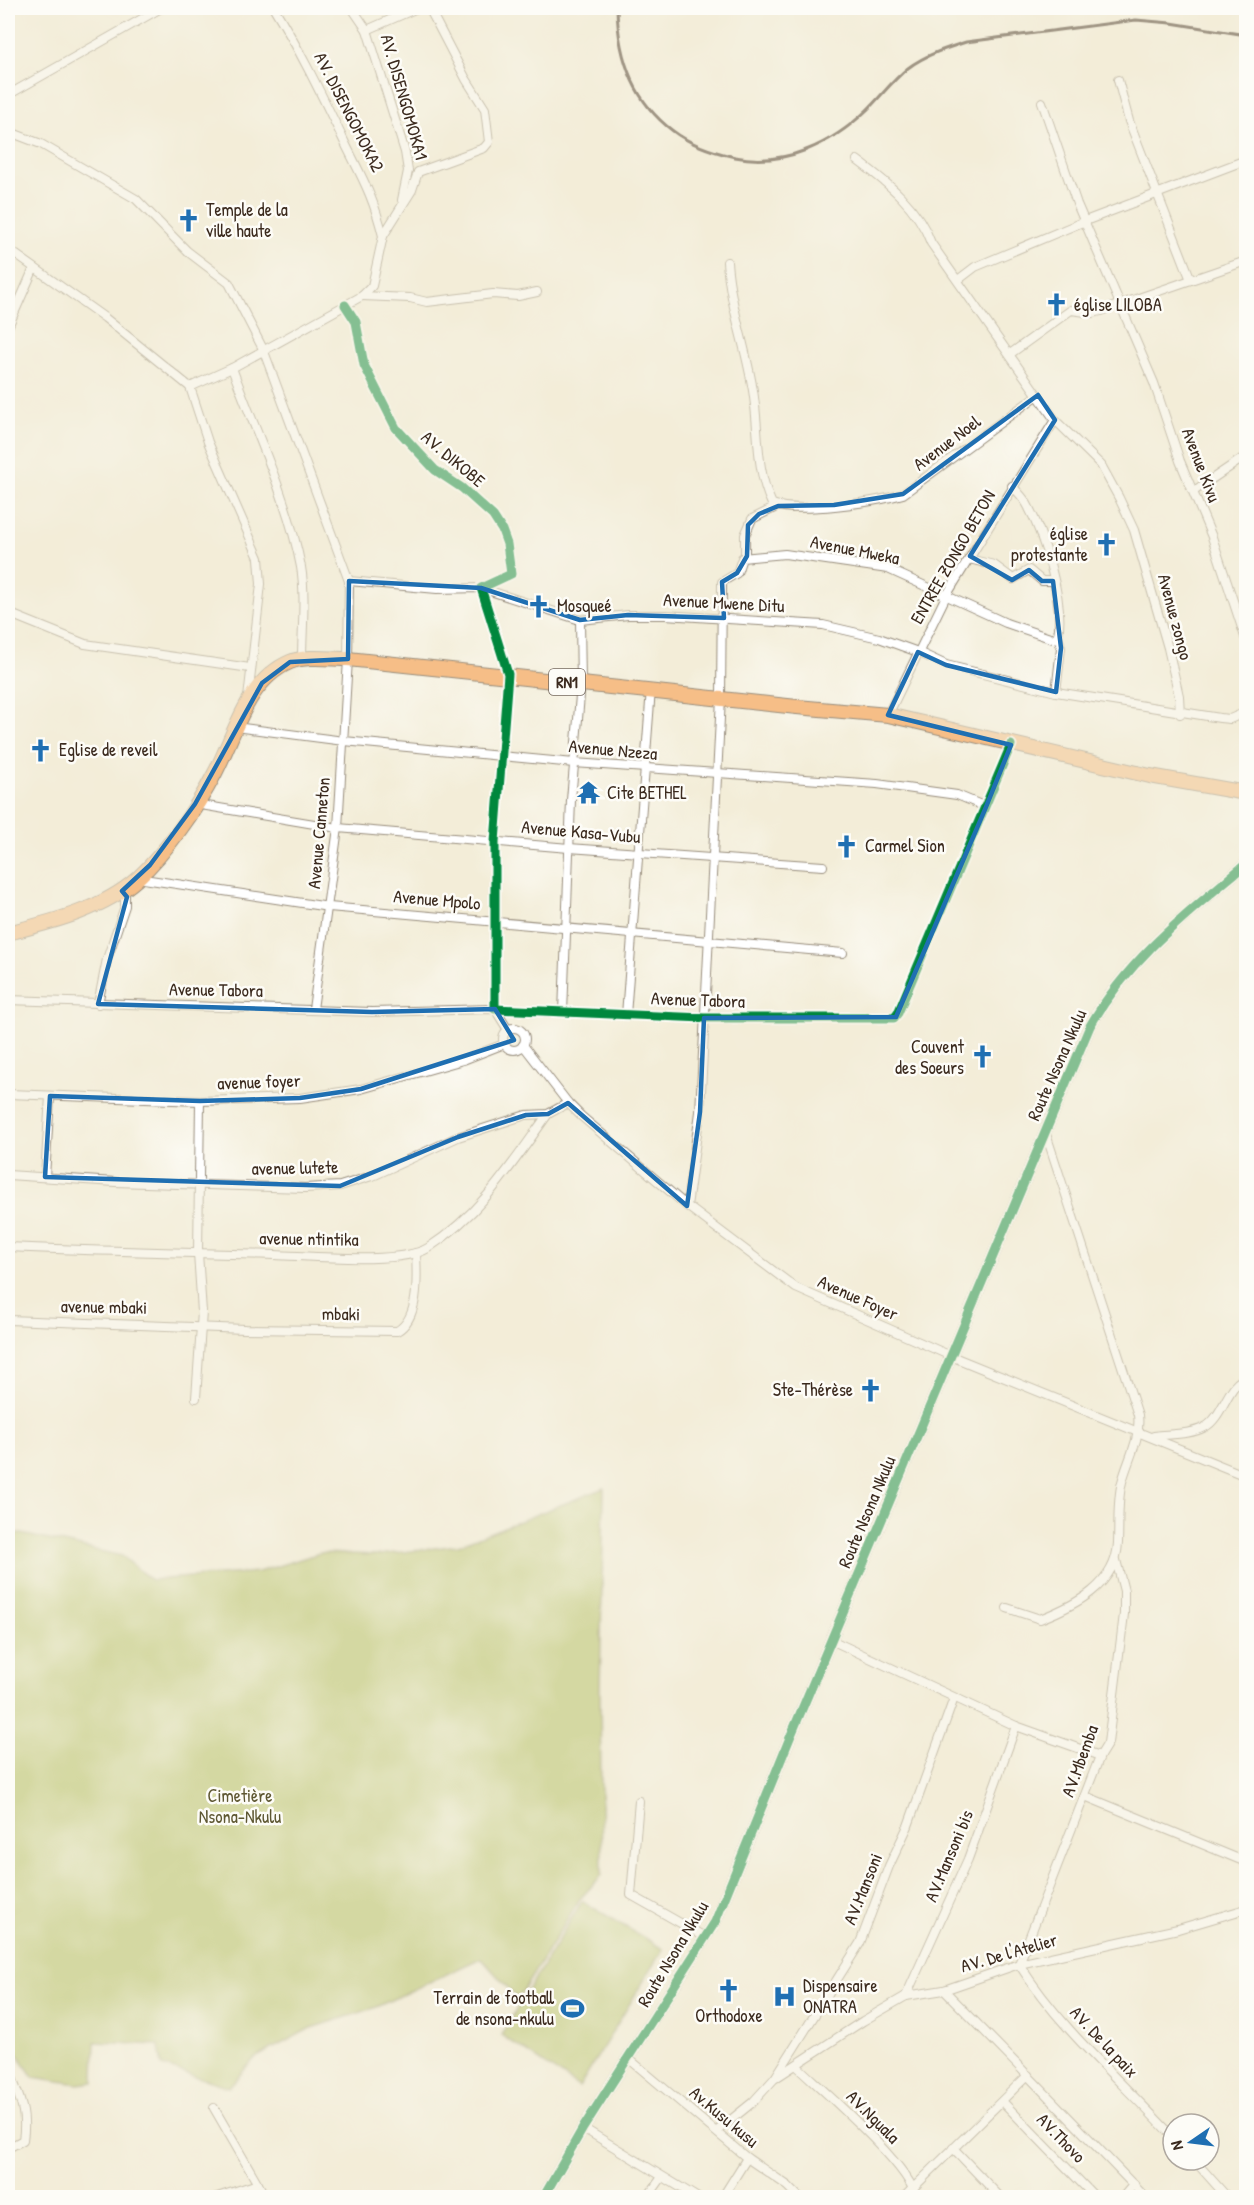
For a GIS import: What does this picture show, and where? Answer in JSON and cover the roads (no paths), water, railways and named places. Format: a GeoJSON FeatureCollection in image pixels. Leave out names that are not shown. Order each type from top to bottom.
{"type":"FeatureCollection","features":[{"type":"Feature","properties":{"kind":"highway","name":"RN1"},"geometry":{"type":"LineString","coordinates":[[8,933],[87,908],[122,891],[137,878],[195,804],[215,773],[248,702],[275,671],[302,659],[348,659],[508,674],[581,684],[651,689],[888,715],[1011,745],[1246,793]]}},
{"type":"Feature","properties":{"kind":"street"},"geometry":{"type":"LineString","coordinates":[[8,95],[161,8]]}},
{"type":"Feature","properties":{"kind":"street","name":"AV. DISENGOMOKA2"},"geometry":{"type":"LineString","coordinates":[[274,8],[292,36],[363,175],[375,202],[383,236]]}},
{"type":"Feature","properties":{"kind":"street","name":"AV. DISENGOMOKA1"},"geometry":{"type":"LineString","coordinates":[[352,8],[367,30],[406,162],[408,171],[399,207]]}},
{"type":"Feature","properties":{"kind":"street"},"geometry":{"type":"LineString","coordinates":[[367,30],[417,8]]}},
{"type":"Feature","properties":{"kind":"street"},"geometry":{"type":"LineString","coordinates":[[190,387],[232,368],[362,296],[372,286],[383,236],[399,207],[412,190],[421,169],[484,148],[489,142],[485,109],[466,79],[429,8]]}},
{"type":"Feature","properties":{"kind":"street"},"geometry":{"type":"LineString","coordinates":[[1118,80],[1129,121],[1191,280]]}},
{"type":"Feature","properties":{"kind":"street","name":"Avenue Kivu"},"geometry":{"type":"LineString","coordinates":[[1042,102],[1085,221],[1154,383],[1180,461],[1194,491],[1246,640]]}},
{"type":"Feature","properties":{"kind":"street"},"geometry":{"type":"LineString","coordinates":[[8,126],[15,134],[41,144],[106,184],[136,199],[187,251],[229,283],[263,350],[349,581],[437,589],[481,588],[580,620],[581,684],[569,848],[563,1013]]}},
{"type":"Feature","properties":{"kind":"street","name":"Avenue zongo"},"geometry":{"type":"LineString","coordinates":[[857,160],[896,190],[927,229],[931,243],[1055,420],[1101,465],[1134,530],[1168,648],[1179,696],[1180,714]]}},
{"type":"Feature","properties":{"kind":"street"},"geometry":{"type":"LineString","coordinates":[[958,280],[975,267],[1085,221],[1246,160]]}},
{"type":"Feature","properties":{"kind":"street"},"geometry":{"type":"LineString","coordinates":[[8,249],[105,318],[190,387],[208,442],[259,558],[260,601],[250,668],[248,702]]}},
{"type":"Feature","properties":{"kind":"street"},"geometry":{"type":"LineString","coordinates":[[1010,354],[1071,310],[1093,313],[1246,261]]}},
{"type":"Feature","properties":{"kind":"street"},"geometry":{"type":"LineString","coordinates":[[727,262],[732,302],[753,386],[755,424],[763,471],[772,504],[778,506]]}},
{"type":"Feature","properties":{"kind":"street"},"geometry":{"type":"LineString","coordinates":[[8,327],[34,268]]}},
{"type":"Feature","properties":{"kind":"street"},"geometry":{"type":"LineString","coordinates":[[362,296],[410,298],[428,302],[493,294],[518,296],[537,292]]}},
{"type":"Feature","properties":{"kind":"street","name":"AV. DIKOBE"},"geometry":{"type":"LineString","coordinates":[[345,305],[356,322],[364,365],[396,428],[435,470],[481,504],[502,530],[510,555],[511,574],[481,588]]}},
{"type":"Feature","properties":{"kind":"street"},"geometry":{"type":"LineString","coordinates":[[232,368],[275,484],[301,567],[302,659]]}},
{"type":"Feature","properties":{"kind":"street","name":"Avenue Noel"},"geometry":{"type":"LineString","coordinates":[[778,506],[868,501],[889,498],[911,490],[1038,395]]}},
{"type":"Feature","properties":{"kind":"street","name":"ENTREE ZONGO BETON"},"geometry":{"type":"LineString","coordinates":[[888,715],[946,596],[1012,486],[1055,420]]}},
{"type":"Feature","properties":{"kind":"street"},"geometry":{"type":"LineString","coordinates":[[1194,491],[1246,456]]}},
{"type":"Feature","properties":{"kind":"street"},"geometry":{"type":"LineString","coordinates":[[1012,486],[1026,502],[1033,516],[1053,580],[1059,618],[1054,637],[1061,648],[1056,692]]}},
{"type":"Feature","properties":{"kind":"street"},"geometry":{"type":"LineString","coordinates":[[687,1206],[700,1112],[721,698],[724,618],[722,582],[737,573],[747,556],[745,535],[752,519],[778,506]]}},
{"type":"Feature","properties":{"kind":"street","name":"Avenue Mweka"},"geometry":{"type":"LineString","coordinates":[[747,556],[785,554],[888,569],[1006,623],[1054,637]]}},
{"type":"Feature","properties":{"kind":"street"},"geometry":{"type":"LineString","coordinates":[[969,559],[994,565],[1013,579],[1029,570],[1042,581],[1053,580]]}},
{"type":"Feature","properties":{"kind":"street","name":"Avenue Canneton"},"geometry":{"type":"LineString","coordinates":[[314,1009],[338,828],[348,659],[349,581]]}},
{"type":"Feature","properties":{"kind":"street"},"geometry":{"type":"LineString","coordinates":[[481,588],[508,674],[495,842],[493,921],[495,1009],[508,1030]]}},
{"type":"Feature","properties":{"kind":"street"},"geometry":{"type":"LineString","coordinates":[[8,613],[85,644],[126,652],[250,668]]}},
{"type":"Feature","properties":{"kind":"street","name":"Avenue Mwene Ditu"},"geometry":{"type":"LineString","coordinates":[[580,620],[628,615],[724,618],[823,625],[879,638],[946,665],[1056,692],[1180,714],[1225,719],[1246,712]]}},
{"type":"Feature","properties":{"kind":"street"},"geometry":{"type":"LineString","coordinates":[[626,1015],[651,689]]}},
{"type":"Feature","properties":{"kind":"street","name":"Avenue Nzeza"},"geometry":{"type":"LineString","coordinates":[[235,727],[344,741],[574,763],[717,775],[889,785],[957,795],[986,807]]}},
{"type":"Feature","properties":{"kind":"street"},"geometry":{"type":"LineString","coordinates":[[986,807],[1011,745]]}},
{"type":"Feature","properties":{"kind":"street","name":"Avenue Kasa-Vubu"},"geometry":{"type":"LineString","coordinates":[[195,804],[338,828],[713,860],[823,866]]}},
{"type":"Feature","properties":{"kind":"street","name":"Avenue Tabora"},"geometry":{"type":"LineString","coordinates":[[8,1000],[372,1012],[495,1009],[704,1018],[890,1019],[898,1013],[986,807]]}},
{"type":"Feature","properties":{"kind":"street","name":"Route Nsona Nkulu"},"geometry":{"type":"LineString","coordinates":[[543,2198],[583,2128],[705,1937],[727,1893],[1090,1026],[1125,974],[1154,942],[1246,864]]}},
{"type":"Feature","properties":{"kind":"street","name":"Avenue Mpolo"},"geometry":{"type":"LineString","coordinates":[[137,878],[329,907],[843,953]]}},
{"type":"Feature","properties":{"kind":"street"},"geometry":{"type":"LineString","coordinates":[[98,1004],[108,954],[125,906],[125,895],[122,891]]}},
{"type":"Feature","properties":{"kind":"street"},"geometry":{"type":"LineString","coordinates":[[515,1028],[522,1031],[525,1038],[523,1045],[513,1050],[504,1044],[504,1036],[508,1030],[515,1028]]}},
{"type":"Feature","properties":{"kind":"street","name":"avenue foyer"},"geometry":{"type":"LineString","coordinates":[[8,1094],[200,1101],[300,1098],[361,1089],[463,1060],[504,1044]]}},
{"type":"Feature","properties":{"kind":"street","name":"Avenue Foyer"},"geometry":{"type":"LineString","coordinates":[[523,1045],[568,1103],[687,1206],[796,1288],[951,1356],[1246,1476]]}},
{"type":"Feature","properties":{"kind":"street"},"geometry":{"type":"LineString","coordinates":[[45,1177],[50,1096]]}},
{"type":"Feature","properties":{"kind":"street"},"geometry":{"type":"LineString","coordinates":[[196,1398],[199,1326],[202,1312],[198,1253],[200,1101]]}},
{"type":"Feature","properties":{"kind":"street","name":"avenue lutete"},"geometry":{"type":"LineString","coordinates":[[8,1175],[305,1188],[340,1186],[375,1175],[458,1137],[526,1115],[548,1114],[568,1103]]}},
{"type":"Feature","properties":{"kind":"street","name":"avenue ntintika"},"geometry":{"type":"LineString","coordinates":[[8,1247],[364,1257],[416,1253],[427,1248],[467,1219],[501,1180],[548,1114]]}},
{"type":"Feature","properties":{"kind":"street"},"geometry":{"type":"LineString","coordinates":[[1007,1608],[1040,1619],[1054,1614],[1095,1590],[1107,1578],[1116,1560],[1121,1485],[1140,1432],[1138,1415],[1045,1131]]}},
{"type":"Feature","properties":{"kind":"street","name":"mbaki"},"geometry":{"type":"LineString","coordinates":[[199,1326],[397,1330],[405,1326],[412,1311],[417,1271],[416,1253]]}},
{"type":"Feature","properties":{"kind":"street","name":"avenue mbaki"},"geometry":{"type":"LineString","coordinates":[[8,1320],[199,1326]]}},
{"type":"Feature","properties":{"kind":"street"},"geometry":{"type":"LineString","coordinates":[[1151,1436],[1194,1432],[1205,1428],[1224,1407],[1235,1384],[1246,1379]]}},
{"type":"Feature","properties":{"kind":"street","name":"AV.Mbemba"},"geometry":{"type":"LineString","coordinates":[[1019,1964],[1100,1756],[1108,1743],[1124,1614],[1124,1591],[1116,1560]]}},
{"type":"Feature","properties":{"kind":"street"},"geometry":{"type":"LineString","coordinates":[[831,1640],[1016,1726],[1100,1756]]}},
{"type":"Feature","properties":{"kind":"street","name":"AV.Mansoni"},"geometry":{"type":"LineString","coordinates":[[774,2079],[860,1943],[908,1826],[954,1698]]}},
{"type":"Feature","properties":{"kind":"street","name":"AV.Mansoni bis"},"geometry":{"type":"LineString","coordinates":[[906,1996],[968,1859],[1016,1726]]}},
{"type":"Feature","properties":{"kind":"street"},"geometry":{"type":"LineString","coordinates":[[1085,1796],[1246,1862]]}},
{"type":"Feature","properties":{"kind":"street"},"geometry":{"type":"LineString","coordinates":[[639,1801],[631,1895],[705,1937]]}},
{"type":"Feature","properties":{"kind":"street","name":"AV. De l'Atelier"},"geometry":{"type":"LineString","coordinates":[[774,2079],[863,2020],[906,1996],[944,1990],[1019,1964],[1178,1929],[1246,1909]]}},
{"type":"Feature","properties":{"kind":"street","name":"AV. De la paix"},"geometry":{"type":"LineString","coordinates":[[1019,1964],[1042,1999],[1092,2056],[1161,2125]]}},
{"type":"Feature","properties":{"kind":"street"},"geometry":{"type":"LineString","coordinates":[[944,1990],[1146,2198]]}},
{"type":"Feature","properties":{"kind":"street","name":"Av.Kusu kusu"},"geometry":{"type":"LineString","coordinates":[[628,2058],[747,2158],[788,2186],[800,2198]]}},
{"type":"Feature","properties":{"kind":"street"},"geometry":{"type":"LineString","coordinates":[[8,2065],[22,2100],[24,2129],[23,2140],[8,2148]]}},
{"type":"Feature","properties":{"kind":"street","name":"AV.Nguala"},"geometry":{"type":"LineString","coordinates":[[796,2066],[879,2146],[914,2186]]}},
{"type":"Feature","properties":{"kind":"street"},"geometry":{"type":"LineString","coordinates":[[903,2198],[1028,2075]]}},
{"type":"Feature","properties":{"kind":"street"},"geometry":{"type":"LineString","coordinates":[[717,2131],[753,2102],[774,2079]]}},
{"type":"Feature","properties":{"kind":"street","name":"AV.Thovo"},"geometry":{"type":"LineString","coordinates":[[1002,2101],[1096,2198]]}},
{"type":"Feature","properties":{"kind":"street"},"geometry":{"type":"LineString","coordinates":[[214,2108],[266,2198]]}},
{"type":"Feature","properties":{"kind":"street"},"geometry":{"type":"LineString","coordinates":[[583,2128],[662,2177],[686,2195],[698,2198]]}},
{"type":"Feature","properties":{"kind":"street"},"geometry":{"type":"LineString","coordinates":[[953,2148],[1000,2198]]}},
{"type":"Feature","properties":{"kind":"street"},"geometry":{"type":"LineString","coordinates":[[722,2198],[747,2158]]}},
{"type":"Feature","properties":{"kind":"street"},"geometry":{"type":"LineString","coordinates":[[1205,2172],[1228,2198]]}},
{"type":"Feature","properties":{"kind":"street"},"geometry":{"type":"LineString","coordinates":[[647,2198],[662,2177]]}},
{"type":"Feature","properties":{"kind":"street"},"geometry":{"type":"LineString","coordinates":[[214,2198],[258,2184]]}},
{"type":"Feature","properties":{"kind":"street"},"geometry":{"type":"LineString","coordinates":[[1122,2198],[1134,2184]]}},
{"type":"Feature","properties":{"kind":"street"},"geometry":{"type":"LineString","coordinates":[[914,2186],[916,2198]]}},
{"type":"Feature","properties":{"kind":"railway"},"geometry":{"type":"LineString","coordinates":[[617,8],[621,43],[630,76],[638,92],[659,119],[680,136],[695,144],[727,155],[753,159],[771,159],[789,155],[823,142],[867,110],[892,83],[915,63],[944,49],[966,42],[1136,20],[1246,35]]}},
{"type":"Feature","properties":{"kind":"place","name":"Temple de la ville haute"},"geometry":{"type":"Point","coordinates":[188,220]}},
{"type":"Feature","properties":{"kind":"place","name":"église LILOBA"},"geometry":{"type":"Point","coordinates":[1056,305]}},
{"type":"Feature","properties":{"kind":"place","name":"église protestante"},"geometry":{"type":"Point","coordinates":[1106,544]}},
{"type":"Feature","properties":{"kind":"place","name":"Mosqueé"},"geometry":{"type":"Point","coordinates":[539,606]}},
{"type":"Feature","properties":{"kind":"place","name":"Eglise de reveil"},"geometry":{"type":"Point","coordinates":[41,750]}},
{"type":"Feature","properties":{"kind":"place","name":"Cite BETHEL"},"geometry":{"type":"Point","coordinates":[589,793]}},
{"type":"Feature","properties":{"kind":"place","name":"Carmel Sion"},"geometry":{"type":"Point","coordinates":[847,846]}},
{"type":"Feature","properties":{"kind":"place","name":"Couvent des Soeurs"},"geometry":{"type":"Point","coordinates":[982,1057]}},
{"type":"Feature","properties":{"kind":"place","name":"Ste-Thérèse"},"geometry":{"type":"Point","coordinates":[871,1390]}},
{"type":"Feature","properties":{"kind":"place","name":"Orthodoxe"},"geometry":{"type":"Point","coordinates":[729,1990]}},
{"type":"Feature","properties":{"kind":"place","name":"Dispensaire ONATRA"},"geometry":{"type":"Point","coordinates":[785,1996]}},
{"type":"Feature","properties":{"kind":"place","name":"Terrain de football de nsona-nkulu"},"geometry":{"type":"Point","coordinates":[572,2008]}},
{"type":"Feature","properties":{"kind":"park label","name":"Cimetière Nsona-Nkulu"},"geometry":{"type":"Point","coordinates":[240,1806]}}]}
